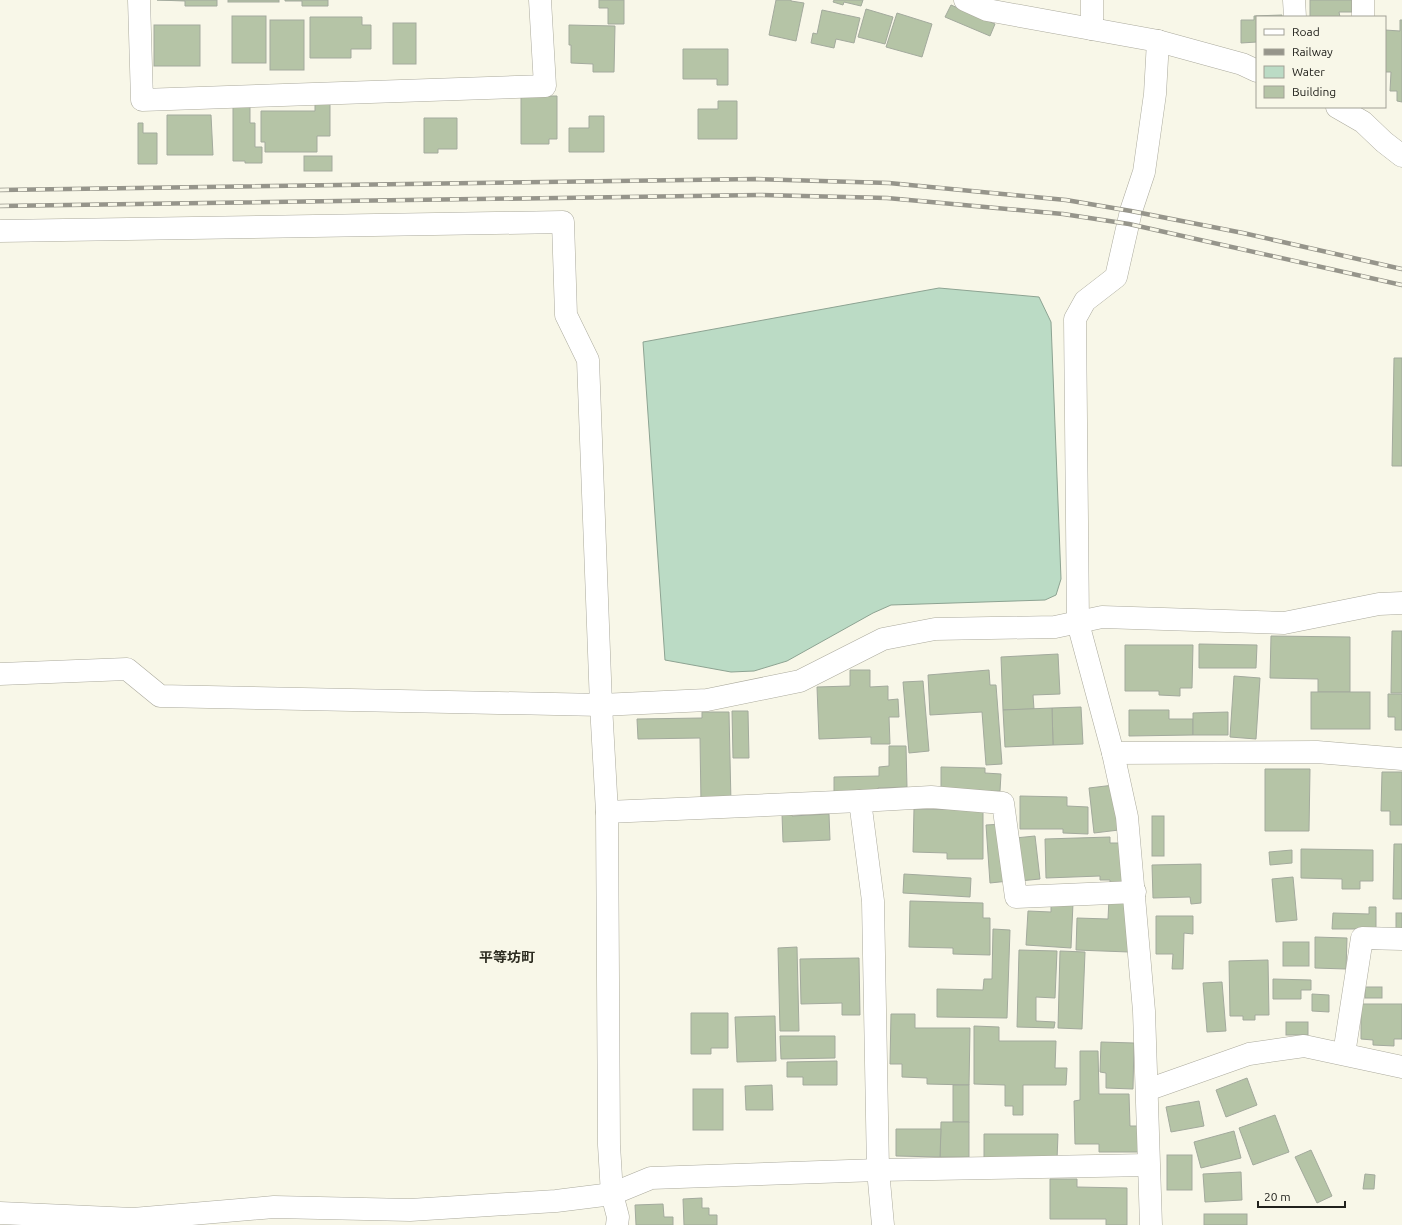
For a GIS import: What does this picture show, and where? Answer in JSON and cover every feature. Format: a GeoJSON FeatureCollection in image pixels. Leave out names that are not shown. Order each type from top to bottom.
{"type":"FeatureCollection","features":[{"type":"Feature","properties":{"kind":"street"},"geometry":{"type":"LineString","coordinates":[[139,0],[142,100],[545,86],[540,0]]}},
{"type":"Feature","properties":{"kind":"street"},"geometry":{"type":"LineString","coordinates":[[965,0],[987,10],[1158,41],[1242,64],[1256,71]]}},
{"type":"Feature","properties":{"kind":"street"},"geometry":{"type":"LineString","coordinates":[[1092,0],[1092,29]]}},
{"type":"Feature","properties":{"kind":"street"},"geometry":{"type":"LineString","coordinates":[[1294,0],[1295,16]]}},
{"type":"Feature","properties":{"kind":"street"},"geometry":{"type":"LineString","coordinates":[[1363,0],[1363,16]]}},
{"type":"Feature","properties":{"kind":"street"},"geometry":{"type":"LineString","coordinates":[[1151,1225],[1144,1011],[1127,817],[1114,753],[1078,623],[1074,319],[1085,301],[1116,277],[1131,211],[1144,172],[1155,94],[1158,41]]}},
{"type":"Feature","properties":{"kind":"street"},"geometry":{"type":"LineString","coordinates":[[1340,108],[1363,115],[1384,142],[1402,156]]}},
{"type":"Feature","properties":{"kind":"street"},"geometry":{"type":"LineString","coordinates":[[0,231],[563,222],[566,315],[588,360],[601,705],[607,812],[609,1145],[612,1194],[618,1217],[617,1225]]}},
{"type":"Feature","properties":{"kind":"street"},"geometry":{"type":"LineString","coordinates":[[0,674],[127,669],[160,696],[601,705],[707,700],[800,681],[883,639],[935,629],[1055,627],[1102,617],[1284,623],[1379,604],[1402,603]]}},
{"type":"Feature","properties":{"kind":"street"},"geometry":{"type":"LineString","coordinates":[[1114,753],[1317,752],[1402,759]]}},
{"type":"Feature","properties":{"kind":"street"},"geometry":{"type":"LineString","coordinates":[[607,812],[931,797],[1003,803],[1016,897],[1134,892]]}},
{"type":"Feature","properties":{"kind":"street"},"geometry":{"type":"LineString","coordinates":[[860,801],[873,901],[878,1170],[883,1225]]}},
{"type":"Feature","properties":{"kind":"street"},"geometry":{"type":"LineString","coordinates":[[1344,1054],[1362,938],[1402,939]]}},
{"type":"Feature","properties":{"kind":"street"},"geometry":{"type":"LineString","coordinates":[[1147,1090],[1249,1054],[1304,1046],[1402,1067]]}},
{"type":"Feature","properties":{"kind":"street"},"geometry":{"type":"LineString","coordinates":[[0,1213],[133,1219],[274,1207],[410,1210],[556,1200],[612,1194],[650,1178],[878,1170],[1148,1165]]}},
{"type":"Feature","properties":{"kind":"water"},"geometry":{"type":"Polygon","coordinates":[[[939,288],[1039,297],[1051,322],[1061,579],[1056,595],[1045,600],[891,605],[873,613],[787,661],[754,671],[731,672],[665,660],[643,342],[939,288]]]}},
{"type":"Feature","properties":{"kind":"building"},"geometry":{"type":"Polygon","coordinates":[[[157,0],[217,0],[217,6],[185,6],[185,1],[157,0]]]}},
{"type":"Feature","properties":{"kind":"building"},"geometry":{"type":"Polygon","coordinates":[[[228,0],[279,0],[279,2],[228,2],[228,0]]]}},
{"type":"Feature","properties":{"kind":"building"},"geometry":{"type":"Polygon","coordinates":[[[285,0],[328,0],[328,6],[302,6],[302,1],[285,0]]]}},
{"type":"Feature","properties":{"kind":"building"},"geometry":{"type":"Polygon","coordinates":[[[599,0],[624,0],[624,24],[608,24],[608,8],[599,8],[599,0]]]}},
{"type":"Feature","properties":{"kind":"building"},"geometry":{"type":"Polygon","coordinates":[[[776,0],[791,0],[804,3],[796,41],[769,35],[776,0]]]}},
{"type":"Feature","properties":{"kind":"building"},"geometry":{"type":"Polygon","coordinates":[[[834,0],[863,0],[861,6],[844,2],[843,5],[833,2],[834,0]]]}},
{"type":"Feature","properties":{"kind":"building"},"geometry":{"type":"Polygon","coordinates":[[[1310,0],[1352,0],[1352,12],[1339,12],[1340,16],[1310,16],[1310,0]]]}},
{"type":"Feature","properties":{"kind":"building"},"geometry":{"type":"Polygon","coordinates":[[[951,5],[995,24],[990,36],[945,17],[951,5]]]}},
{"type":"Feature","properties":{"kind":"building"},"geometry":{"type":"Polygon","coordinates":[[[866,9],[893,17],[885,44],[858,37],[866,9]]]}},
{"type":"Feature","properties":{"kind":"building"},"geometry":{"type":"Polygon","coordinates":[[[822,10],[860,18],[854,43],[836,39],[834,48],[811,43],[813,33],[817,34],[822,10]]]}},
{"type":"Feature","properties":{"kind":"building"},"geometry":{"type":"Polygon","coordinates":[[[897,13],[932,24],[922,57],[886,47],[897,13]]]}},
{"type":"Feature","properties":{"kind":"building"},"geometry":{"type":"Polygon","coordinates":[[[1282,15],[1256,16],[1256,42],[1241,43],[1241,20],[1254,20],[1254,16],[1282,15]]]}},
{"type":"Feature","properties":{"kind":"building"},"geometry":{"type":"Polygon","coordinates":[[[232,16],[266,16],[266,63],[232,63],[232,16]]]}},
{"type":"Feature","properties":{"kind":"building"},"geometry":{"type":"Polygon","coordinates":[[[310,17],[362,17],[362,25],[371,25],[371,49],[351,49],[351,58],[310,58],[310,17]]]}},
{"type":"Feature","properties":{"kind":"building"},"geometry":{"type":"Polygon","coordinates":[[[270,20],[304,20],[304,70],[270,70],[270,20]]]}},
{"type":"Feature","properties":{"kind":"building"},"geometry":{"type":"Polygon","coordinates":[[[1400,20],[1402,20],[1402,102],[1397,101],[1397,91],[1390,91],[1391,72],[1386,72],[1386,30],[1400,31],[1400,20]]]}},
{"type":"Feature","properties":{"kind":"building"},"geometry":{"type":"Polygon","coordinates":[[[393,23],[416,23],[416,64],[393,64],[393,23]]]}},
{"type":"Feature","properties":{"kind":"building"},"geometry":{"type":"Polygon","coordinates":[[[154,25],[200,25],[200,66],[154,66],[154,25]]]}},
{"type":"Feature","properties":{"kind":"building"},"geometry":{"type":"Polygon","coordinates":[[[569,25],[615,26],[614,72],[593,72],[593,64],[571,63],[569,25]]]}},
{"type":"Feature","properties":{"kind":"building"},"geometry":{"type":"Polygon","coordinates":[[[683,49],[728,49],[728,85],[717,85],[717,79],[683,79],[683,49]]]}},
{"type":"Feature","properties":{"kind":"building"},"geometry":{"type":"Polygon","coordinates":[[[521,96],[557,96],[557,139],[549,139],[549,144],[521,144],[521,96]]]}},
{"type":"Feature","properties":{"kind":"building"},"geometry":{"type":"Polygon","coordinates":[[[233,101],[250,102],[250,123],[255,123],[255,147],[262,147],[262,163],[233,161],[233,101]]]}},
{"type":"Feature","properties":{"kind":"building"},"geometry":{"type":"Polygon","coordinates":[[[718,101],[737,101],[737,139],[698,139],[698,109],[718,109],[718,101]]]}},
{"type":"Feature","properties":{"kind":"building"},"geometry":{"type":"Polygon","coordinates":[[[315,103],[330,103],[330,136],[317,136],[317,152],[265,152],[265,142],[261,142],[261,111],[315,111],[315,103]]]}},
{"type":"Feature","properties":{"kind":"building"},"geometry":{"type":"Polygon","coordinates":[[[167,115],[211,115],[213,155],[167,155],[167,115]]]}},
{"type":"Feature","properties":{"kind":"building"},"geometry":{"type":"Polygon","coordinates":[[[589,116],[604,116],[604,152],[569,152],[569,128],[589,128],[589,116]]]}},
{"type":"Feature","properties":{"kind":"building"},"geometry":{"type":"Polygon","coordinates":[[[424,118],[457,118],[457,149],[438,149],[438,153],[424,153],[424,118]]]}},
{"type":"Feature","properties":{"kind":"building"},"geometry":{"type":"Polygon","coordinates":[[[138,123],[143,123],[143,133],[157,133],[157,164],[138,164],[138,123]]]}},
{"type":"Feature","properties":{"kind":"building"},"geometry":{"type":"Polygon","coordinates":[[[304,156],[332,156],[332,171],[304,171],[304,156]]]}},
{"type":"Feature","properties":{"kind":"building"},"geometry":{"type":"Polygon","coordinates":[[[1394,358],[1402,358],[1402,466],[1392,466],[1394,358]]]}},
{"type":"Feature","properties":{"kind":"building"},"geometry":{"type":"Polygon","coordinates":[[[1392,631],[1402,631],[1402,693],[1391,693],[1392,631]]]}},
{"type":"Feature","properties":{"kind":"building"},"geometry":{"type":"Polygon","coordinates":[[[1271,636],[1350,637],[1350,692],[1318,692],[1318,679],[1270,678],[1271,636]]]}},
{"type":"Feature","properties":{"kind":"building"},"geometry":{"type":"Polygon","coordinates":[[[1199,644],[1257,645],[1256,668],[1199,668],[1199,644]]]}},
{"type":"Feature","properties":{"kind":"building"},"geometry":{"type":"Polygon","coordinates":[[[1125,645],[1193,645],[1192,688],[1180,688],[1180,696],[1159,695],[1159,691],[1125,691],[1125,645]]]}},
{"type":"Feature","properties":{"kind":"building"},"geometry":{"type":"Polygon","coordinates":[[[1058,654],[1060,694],[1033,695],[1034,709],[1003,710],[1001,657],[1058,654]]]}},
{"type":"Feature","properties":{"kind":"building"},"geometry":{"type":"Polygon","coordinates":[[[850,670],[870,670],[870,687],[888,686],[888,700],[898,699],[899,717],[889,717],[890,744],[871,744],[871,737],[819,739],[817,687],[850,686],[850,670]]]}},
{"type":"Feature","properties":{"kind":"building"},"geometry":{"type":"Polygon","coordinates":[[[989,670],[990,685],[996,685],[1002,764],[986,765],[982,712],[930,715],[928,675],[989,670]]]}},
{"type":"Feature","properties":{"kind":"building"},"geometry":{"type":"Polygon","coordinates":[[[1234,676],[1260,678],[1256,739],[1230,737],[1234,676]]]}},
{"type":"Feature","properties":{"kind":"building"},"geometry":{"type":"Polygon","coordinates":[[[923,681],[929,751],[909,753],[903,682],[923,681]]]}},
{"type":"Feature","properties":{"kind":"building"},"geometry":{"type":"Polygon","coordinates":[[[1311,692],[1370,692],[1370,729],[1311,729],[1311,692]]]}},
{"type":"Feature","properties":{"kind":"building"},"geometry":{"type":"Polygon","coordinates":[[[1388,694],[1402,694],[1402,730],[1395,730],[1395,717],[1388,717],[1388,694]]]}},
{"type":"Feature","properties":{"kind":"building"},"geometry":{"type":"Polygon","coordinates":[[[1081,707],[1083,744],[1053,745],[1052,708],[1081,707]]]}},
{"type":"Feature","properties":{"kind":"building"},"geometry":{"type":"Polygon","coordinates":[[[1052,708],[1053,745],[1005,747],[1003,710],[1052,708]]]}},
{"type":"Feature","properties":{"kind":"building"},"geometry":{"type":"Polygon","coordinates":[[[1129,710],[1169,710],[1169,719],[1193,719],[1193,735],[1129,736],[1129,710]]]}},
{"type":"Feature","properties":{"kind":"building"},"geometry":{"type":"Polygon","coordinates":[[[732,711],[748,711],[749,758],[733,758],[732,711]]]}},
{"type":"Feature","properties":{"kind":"building"},"geometry":{"type":"Polygon","coordinates":[[[702,712],[729,712],[731,803],[701,803],[700,738],[638,739],[637,719],[702,718],[702,712]]]}},
{"type":"Feature","properties":{"kind":"building"},"geometry":{"type":"Polygon","coordinates":[[[1228,712],[1228,735],[1193,735],[1193,713],[1228,712]]]}},
{"type":"Feature","properties":{"kind":"building"},"geometry":{"type":"Polygon","coordinates":[[[889,746],[906,746],[907,787],[878,788],[879,793],[834,794],[834,777],[879,776],[879,767],[889,766],[889,746]]]}},
{"type":"Feature","properties":{"kind":"building"},"geometry":{"type":"Polygon","coordinates":[[[941,767],[985,768],[985,773],[1001,774],[1000,791],[941,794],[941,767]]]}},
{"type":"Feature","properties":{"kind":"building"},"geometry":{"type":"Polygon","coordinates":[[[1265,769],[1310,769],[1309,831],[1265,831],[1265,769]]]}},
{"type":"Feature","properties":{"kind":"building"},"geometry":{"type":"Polygon","coordinates":[[[1382,772],[1402,772],[1402,825],[1390,825],[1390,811],[1381,811],[1382,772]]]}},
{"type":"Feature","properties":{"kind":"building"},"geometry":{"type":"Polygon","coordinates":[[[1114,785],[1119,830],[1094,833],[1089,788],[1114,785]]]}},
{"type":"Feature","properties":{"kind":"building"},"geometry":{"type":"Polygon","coordinates":[[[1020,796],[1067,797],[1067,806],[1088,807],[1088,834],[1063,833],[1063,829],[1020,829],[1020,796]]]}},
{"type":"Feature","properties":{"kind":"building"},"geometry":{"type":"Polygon","coordinates":[[[914,809],[983,810],[983,859],[947,859],[947,853],[913,852],[914,809]]]}},
{"type":"Feature","properties":{"kind":"building"},"geometry":{"type":"Polygon","coordinates":[[[782,814],[792,814],[792,816],[829,814],[830,840],[783,842],[782,814]]]}},
{"type":"Feature","properties":{"kind":"building"},"geometry":{"type":"Polygon","coordinates":[[[1152,816],[1164,816],[1164,856],[1152,856],[1152,816]]]}},
{"type":"Feature","properties":{"kind":"building"},"geometry":{"type":"Polygon","coordinates":[[[1004,824],[1009,881],[990,883],[986,825],[1004,824]]]}},
{"type":"Feature","properties":{"kind":"building"},"geometry":{"type":"Polygon","coordinates":[[[1035,836],[1040,879],[1019,881],[1015,838],[1035,836]]]}},
{"type":"Feature","properties":{"kind":"building"},"geometry":{"type":"Polygon","coordinates":[[[1110,837],[1110,843],[1124,843],[1126,888],[1110,888],[1110,880],[1100,880],[1100,876],[1046,878],[1045,839],[1110,837]]]}},
{"type":"Feature","properties":{"kind":"building"},"geometry":{"type":"Polygon","coordinates":[[[1394,844],[1402,844],[1402,899],[1393,899],[1394,844]]]}},
{"type":"Feature","properties":{"kind":"building"},"geometry":{"type":"Polygon","coordinates":[[[1301,849],[1373,850],[1373,881],[1360,881],[1360,889],[1342,889],[1342,879],[1301,878],[1301,849]]]}},
{"type":"Feature","properties":{"kind":"building"},"geometry":{"type":"Polygon","coordinates":[[[1292,850],[1292,863],[1270,865],[1269,852],[1292,850]]]}},
{"type":"Feature","properties":{"kind":"building"},"geometry":{"type":"Polygon","coordinates":[[[1201,864],[1201,903],[1191,904],[1190,897],[1153,898],[1152,865],[1201,864]]]}},
{"type":"Feature","properties":{"kind":"building"},"geometry":{"type":"Polygon","coordinates":[[[904,874],[971,878],[970,897],[903,893],[904,874]]]}},
{"type":"Feature","properties":{"kind":"building"},"geometry":{"type":"Polygon","coordinates":[[[1293,877],[1297,920],[1276,922],[1272,879],[1293,877]]]}},
{"type":"Feature","properties":{"kind":"building"},"geometry":{"type":"Polygon","coordinates":[[[1109,899],[1131,900],[1129,952],[1076,950],[1077,918],[1108,919],[1109,899]]]}},
{"type":"Feature","properties":{"kind":"building"},"geometry":{"type":"Polygon","coordinates":[[[910,901],[983,903],[983,918],[990,918],[990,955],[953,954],[953,948],[909,947],[910,901]]]}},
{"type":"Feature","properties":{"kind":"building"},"geometry":{"type":"Polygon","coordinates":[[[1051,902],[1073,903],[1071,948],[1026,945],[1028,911],[1051,912],[1051,902]]]}},
{"type":"Feature","properties":{"kind":"building"},"geometry":{"type":"Polygon","coordinates":[[[1369,907],[1376,907],[1376,929],[1332,929],[1333,913],[1369,914],[1369,907]]]}},
{"type":"Feature","properties":{"kind":"building"},"geometry":{"type":"Polygon","coordinates":[[[1396,913],[1402,913],[1402,929],[1396,929],[1396,913]]]}},
{"type":"Feature","properties":{"kind":"building"},"geometry":{"type":"Polygon","coordinates":[[[1156,916],[1193,916],[1193,934],[1184,933],[1183,969],[1172,969],[1173,954],[1156,954],[1156,916]]]}},
{"type":"Feature","properties":{"kind":"building"},"geometry":{"type":"Polygon","coordinates":[[[993,929],[1010,930],[1007,1018],[937,1017],[937,989],[983,990],[984,979],[992,979],[993,929]]]}},
{"type":"Feature","properties":{"kind":"building"},"geometry":{"type":"Polygon","coordinates":[[[1315,937],[1347,938],[1346,969],[1315,968],[1315,937]]]}},
{"type":"Feature","properties":{"kind":"building"},"geometry":{"type":"Polygon","coordinates":[[[1283,942],[1309,942],[1309,966],[1283,966],[1283,942]]]}},
{"type":"Feature","properties":{"kind":"building"},"geometry":{"type":"Polygon","coordinates":[[[797,947],[799,1031],[780,1031],[778,948],[797,947]]]}},
{"type":"Feature","properties":{"kind":"building"},"geometry":{"type":"Polygon","coordinates":[[[1019,950],[1057,951],[1055,998],[1036,997],[1036,1021],[1055,1022],[1054,1028],[1017,1027],[1019,950]]]}},
{"type":"Feature","properties":{"kind":"building"},"geometry":{"type":"Polygon","coordinates":[[[1060,951],[1085,952],[1082,1029],[1058,1028],[1060,951]]]}},
{"type":"Feature","properties":{"kind":"building"},"geometry":{"type":"Polygon","coordinates":[[[859,958],[860,1015],[842,1015],[842,1003],[801,1004],[800,959],[859,958]]]}},
{"type":"Feature","properties":{"kind":"building"},"geometry":{"type":"Polygon","coordinates":[[[1268,960],[1269,1015],[1255,1015],[1255,1020],[1243,1020],[1243,1016],[1230,1016],[1229,961],[1268,960]]]}},
{"type":"Feature","properties":{"kind":"building"},"geometry":{"type":"Polygon","coordinates":[[[1273,979],[1311,980],[1311,990],[1301,990],[1301,999],[1273,999],[1273,979]]]}},
{"type":"Feature","properties":{"kind":"building"},"geometry":{"type":"Polygon","coordinates":[[[1222,982],[1226,1031],[1207,1032],[1203,983],[1222,982]]]}},
{"type":"Feature","properties":{"kind":"building"},"geometry":{"type":"Polygon","coordinates":[[[1365,987],[1382,987],[1382,998],[1365,998],[1365,987]]]}},
{"type":"Feature","properties":{"kind":"building"},"geometry":{"type":"Polygon","coordinates":[[[1312,994],[1329,995],[1329,1012],[1312,1011],[1312,994]]]}},
{"type":"Feature","properties":{"kind":"building"},"geometry":{"type":"Polygon","coordinates":[[[1361,1004],[1402,1004],[1402,1039],[1394,1039],[1394,1046],[1373,1045],[1373,1040],[1361,1039],[1361,1004]]]}},
{"type":"Feature","properties":{"kind":"building"},"geometry":{"type":"Polygon","coordinates":[[[691,1013],[728,1013],[728,1048],[711,1048],[711,1054],[691,1054],[691,1013]]]}},
{"type":"Feature","properties":{"kind":"building"},"geometry":{"type":"Polygon","coordinates":[[[891,1014],[915,1014],[915,1028],[970,1028],[969,1085],[927,1084],[927,1078],[902,1077],[902,1064],[890,1064],[891,1014]]]}},
{"type":"Feature","properties":{"kind":"building"},"geometry":{"type":"Polygon","coordinates":[[[775,1016],[776,1061],[737,1062],[735,1017],[775,1016]]]}},
{"type":"Feature","properties":{"kind":"building"},"geometry":{"type":"Polygon","coordinates":[[[1286,1022],[1308,1022],[1308,1035],[1286,1035],[1286,1022]]]}},
{"type":"Feature","properties":{"kind":"building"},"geometry":{"type":"Polygon","coordinates":[[[974,1026],[999,1027],[999,1041],[1056,1041],[1055,1068],[1067,1068],[1066,1085],[1023,1085],[1023,1115],[1013,1115],[1013,1106],[1005,1106],[1005,1085],[974,1084],[974,1026]]]}},
{"type":"Feature","properties":{"kind":"building"},"geometry":{"type":"Polygon","coordinates":[[[780,1036],[835,1036],[835,1058],[781,1059],[780,1036]]]}},
{"type":"Feature","properties":{"kind":"building"},"geometry":{"type":"Polygon","coordinates":[[[1101,1042],[1134,1043],[1133,1089],[1106,1088],[1106,1073],[1100,1072],[1101,1042]]]}},
{"type":"Feature","properties":{"kind":"building"},"geometry":{"type":"Polygon","coordinates":[[[1080,1051],[1098,1051],[1099,1094],[1129,1094],[1130,1126],[1139,1126],[1139,1152],[1099,1152],[1099,1144],[1075,1144],[1074,1101],[1080,1100],[1080,1051]]]}},
{"type":"Feature","properties":{"kind":"building"},"geometry":{"type":"Polygon","coordinates":[[[837,1061],[837,1085],[803,1085],[803,1077],[787,1077],[787,1062],[837,1061]]]}},
{"type":"Feature","properties":{"kind":"building"},"geometry":{"type":"Polygon","coordinates":[[[1247,1078],[1257,1105],[1226,1117],[1216,1090],[1247,1078]]]}},
{"type":"Feature","properties":{"kind":"building"},"geometry":{"type":"Polygon","coordinates":[[[772,1085],[773,1110],[746,1110],[745,1086],[772,1085]]]}},
{"type":"Feature","properties":{"kind":"building"},"geometry":{"type":"Polygon","coordinates":[[[953,1085],[969,1085],[969,1122],[953,1122],[953,1085]]]}},
{"type":"Feature","properties":{"kind":"building"},"geometry":{"type":"Polygon","coordinates":[[[693,1089],[723,1089],[723,1130],[693,1130],[693,1089]]]}},
{"type":"Feature","properties":{"kind":"building"},"geometry":{"type":"Polygon","coordinates":[[[1199,1101],[1204,1126],[1171,1132],[1166,1107],[1199,1101]]]}},
{"type":"Feature","properties":{"kind":"building"},"geometry":{"type":"Polygon","coordinates":[[[1275,1115],[1289,1152],[1253,1165],[1239,1128],[1275,1115]]]}},
{"type":"Feature","properties":{"kind":"building"},"geometry":{"type":"Polygon","coordinates":[[[941,1122],[969,1122],[969,1157],[940,1157],[941,1122]]]}},
{"type":"Feature","properties":{"kind":"building"},"geometry":{"type":"Polygon","coordinates":[[[896,1129],[941,1129],[940,1157],[896,1156],[896,1129]]]}},
{"type":"Feature","properties":{"kind":"building"},"geometry":{"type":"Polygon","coordinates":[[[1234,1131],[1241,1158],[1201,1168],[1194,1142],[1234,1131]]]}},
{"type":"Feature","properties":{"kind":"building"},"geometry":{"type":"Polygon","coordinates":[[[984,1134],[1058,1134],[1057,1160],[984,1160],[984,1134]]]}},
{"type":"Feature","properties":{"kind":"building"},"geometry":{"type":"Polygon","coordinates":[[[1311,1150],[1332,1196],[1317,1203],[1295,1157],[1311,1150]]]}},
{"type":"Feature","properties":{"kind":"building"},"geometry":{"type":"Polygon","coordinates":[[[1167,1155],[1192,1155],[1192,1190],[1167,1190],[1167,1155]]]}},
{"type":"Feature","properties":{"kind":"building"},"geometry":{"type":"Polygon","coordinates":[[[1241,1172],[1242,1200],[1205,1202],[1203,1174],[1241,1172]]]}},
{"type":"Feature","properties":{"kind":"building"},"geometry":{"type":"Polygon","coordinates":[[[1365,1174],[1375,1175],[1374,1189],[1363,1189],[1365,1174]]]}},
{"type":"Feature","properties":{"kind":"building"},"geometry":{"type":"Polygon","coordinates":[[[1050,1179],[1077,1179],[1077,1187],[1127,1188],[1127,1225],[1106,1225],[1106,1219],[1050,1219],[1050,1179]]]}},
{"type":"Feature","properties":{"kind":"building"},"geometry":{"type":"Polygon","coordinates":[[[702,1198],[702,1208],[709,1208],[709,1215],[717,1215],[717,1225],[684,1225],[683,1199],[702,1198]]]}},
{"type":"Feature","properties":{"kind":"building"},"geometry":{"type":"Polygon","coordinates":[[[663,1204],[664,1217],[673,1217],[673,1225],[636,1225],[635,1205],[663,1204]]]}},
{"type":"Feature","properties":{"kind":"building"},"geometry":{"type":"Polygon","coordinates":[[[1204,1214],[1247,1214],[1247,1225],[1204,1225],[1204,1214]]]}},
{"type":"Feature","properties":{"kind":"railway"},"geometry":{"type":"LineString","coordinates":[[0,190],[757,179],[889,183],[1066,200],[1243,233],[1402,269]]}},
{"type":"Feature","properties":{"kind":"railway"},"geometry":{"type":"LineString","coordinates":[[0,206],[759,195],[887,198],[1063,214],[1129,224],[1402,285]]}},
{"type":"Feature","properties":{"kind":"district","name":"平等坊町"},"geometry":{"type":"Point","coordinates":[507,957]}}]}
